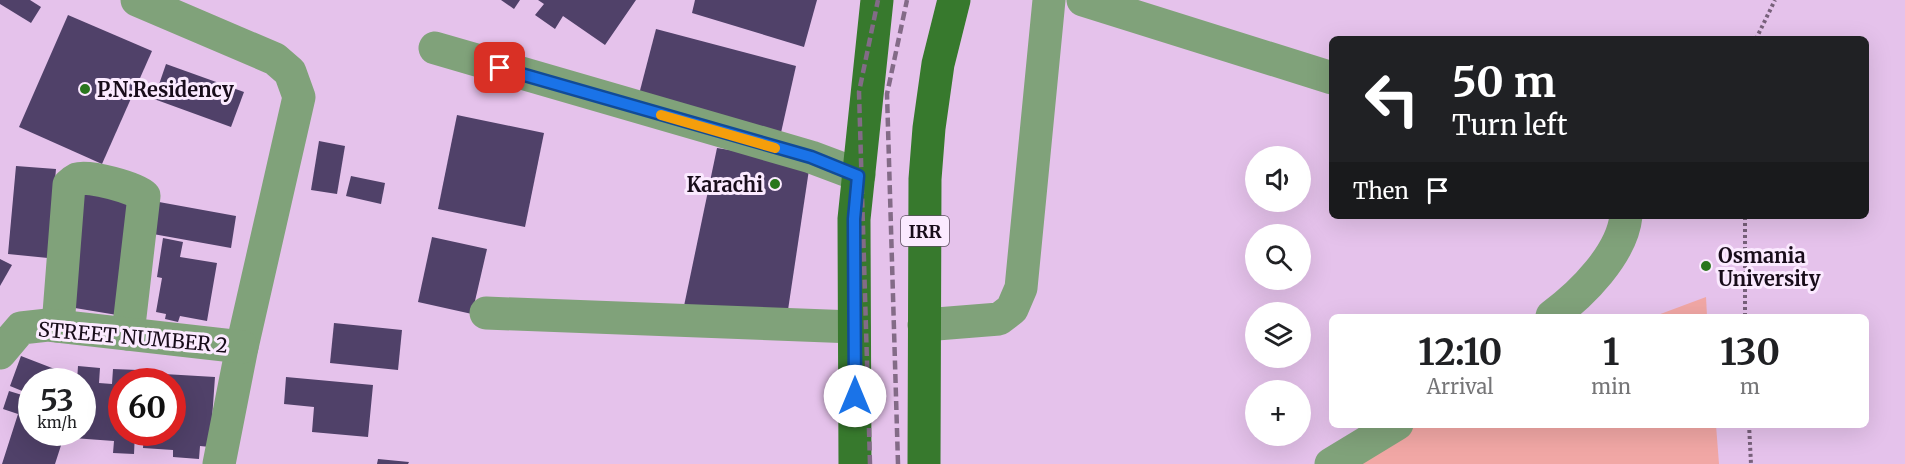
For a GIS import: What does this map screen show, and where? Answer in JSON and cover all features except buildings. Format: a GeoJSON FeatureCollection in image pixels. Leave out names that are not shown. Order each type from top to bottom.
{"type":"FeatureCollection","features":[{"type":"Feature","properties":{"kind":"main road"},"geometry":{"type":"LineString","coordinates":[[855,464],[854,219],[877,0]]}},
{"type":"Feature","properties":{"kind":"main road","name":"IRR"},"geometry":{"type":"LineString","coordinates":[[927,464],[924,325],[925,179],[938,64],[954,0]]}},
{"type":"Feature","properties":{"kind":"street"},"geometry":{"type":"LineString","coordinates":[[137,0],[275,59],[290,72],[299,97],[242,347],[219,464]]}},
{"type":"Feature","properties":{"kind":"street"},"geometry":{"type":"LineString","coordinates":[[924,325],[999,320],[1012,309],[1021,288],[1049,0]]}},
{"type":"Feature","properties":{"kind":"street"},"geometry":{"type":"LineString","coordinates":[[1083,0],[1329,77]]}},
{"type":"Feature","properties":{"kind":"street"},"geometry":{"type":"LineString","coordinates":[[435,48],[811,157],[858,176]]}},
{"type":"Feature","properties":{"kind":"street"},"geometry":{"type":"LineString","coordinates":[[58,326],[69,185],[76,179],[86,178],[137,190],[144,196],[128,334]]}},
{"type":"Feature","properties":{"kind":"street"},"geometry":{"type":"LineString","coordinates":[[1555,314],[1568,305],[1603,264],[1624,232],[1626,219]]}},
{"type":"Feature","properties":{"kind":"street"},"geometry":{"type":"LineString","coordinates":[[486,313],[854,327]]}},
{"type":"Feature","properties":{"kind":"street","name":"STREET NUMBER 2"},"geometry":{"type":"LineString","coordinates":[[0,353],[21,328],[58,326],[242,347]]}},
{"type":"Feature","properties":{"kind":"street"},"geometry":{"type":"LineString","coordinates":[[1331,464],[1390,428]]}},
{"type":"Feature","properties":{"kind":"path"},"geometry":{"type":"LineString","coordinates":[[1757,36],[1775,0]]}},
{"type":"Feature","properties":{"kind":"path"},"geometry":{"type":"LineString","coordinates":[[1745,219],[1745,314]]}},
{"type":"Feature","properties":{"kind":"path"},"geometry":{"type":"LineString","coordinates":[[1749,428],[1751,464]]}},
{"type":"Feature","properties":{"kind":"shaded area"},"geometry":{"type":"Polygon","coordinates":[[[1706,297],[1707,314],[1660,314],[1706,297]]]}},
{"type":"Feature","properties":{"kind":"shaded area"},"geometry":{"type":"Polygon","coordinates":[[[1397,428],[1716,428],[1719,464],[1333,464],[1397,428]]]}},
{"type":"Feature","properties":{"kind":"railway"},"geometry":{"type":"LineString","coordinates":[[870,464],[859,92],[878,0]]}},
{"type":"Feature","properties":{"kind":"railway"},"geometry":{"type":"LineString","coordinates":[[898,464],[887,94],[907,0]]}},
{"type":"Feature","properties":{"kind":"slow traffic"},"geometry":{"type":"LineString","coordinates":[[661,115],[775,148]]}},
{"type":"Feature","properties":{"kind":"place","name":"P.N.Residency"},"geometry":{"type":"Point","coordinates":[85,89]}},
{"type":"Feature","properties":{"kind":"place","name":"Karachi"},"geometry":{"type":"Point","coordinates":[775,184]}},
{"type":"Feature","properties":{"kind":"place","name":"Osmania University"},"geometry":{"type":"Point","coordinates":[1706,266]}},
{"type":"Feature","properties":{"kind":"route"},"geometry":{"type":"LineString","coordinates":[[500,68],[811,157],[858,176],[854,219],[855,396]]}}]}
